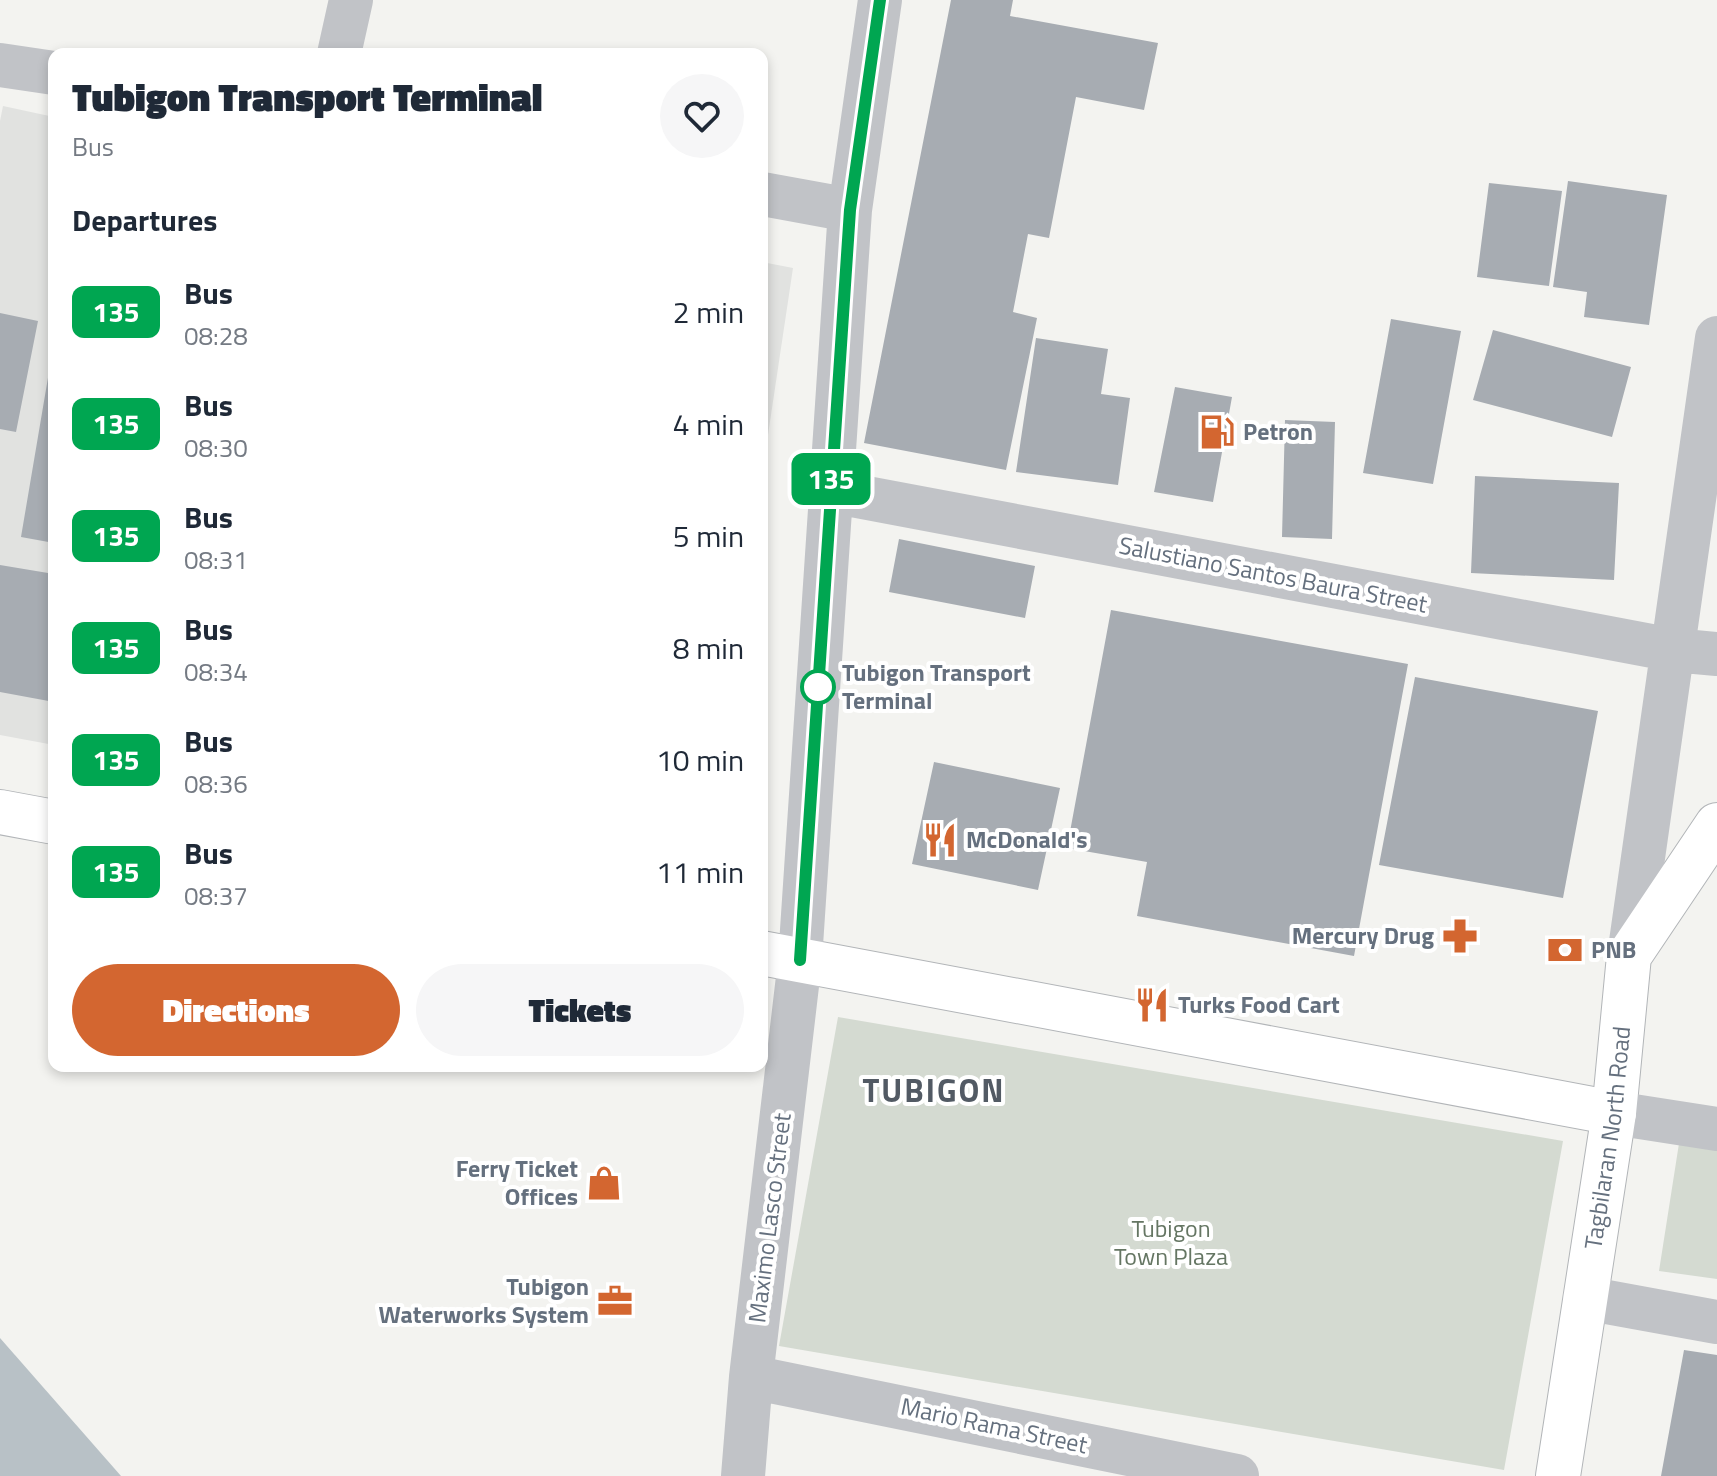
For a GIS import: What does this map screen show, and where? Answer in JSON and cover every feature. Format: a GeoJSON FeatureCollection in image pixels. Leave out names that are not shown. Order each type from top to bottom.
{"type":"FeatureCollection","features":[{"type":"Feature","properties":{"kind":"main road"},"geometry":{"type":"LineString","coordinates":[[0,812],[48,821]]}},
{"type":"Feature","properties":{"kind":"main road","name":"Tagbilaran North Road"},"geometry":{"type":"LineString","coordinates":[[1558,1476],[1614,1113],[1629,956],[1717,825]]}},
{"type":"Feature","properties":{"kind":"main road"},"geometry":{"type":"LineString","coordinates":[[781,957],[1614,1113]]}},
{"type":"Feature","properties":{"kind":"street"},"geometry":{"type":"LineString","coordinates":[[340,48],[351,0]]}},
{"type":"Feature","properties":{"kind":"street","name":"Maximo Lasco Street"},"geometry":{"type":"LineString","coordinates":[[743,1476],[781,957],[830,491],[850,210],[880,0]]}},
{"type":"Feature","properties":{"kind":"street"},"geometry":{"type":"LineString","coordinates":[[0,65],[48,72]]}},
{"type":"Feature","properties":{"kind":"street"},"geometry":{"type":"LineString","coordinates":[[768,195],[850,210]]}},
{"type":"Feature","properties":{"kind":"street"},"geometry":{"type":"LineString","coordinates":[[1629,956],[1717,338]]}},
{"type":"Feature","properties":{"kind":"street","name":"Salustiano Santos Baura Street"},"geometry":{"type":"LineString","coordinates":[[830,491],[1673,650],[1717,654]]}},
{"type":"Feature","properties":{"kind":"street"},"geometry":{"type":"LineString","coordinates":[[1614,1113],[1717,1129]]}},
{"type":"Feature","properties":{"kind":"street"},"geometry":{"type":"LineString","coordinates":[[1585,1298],[1717,1322]]}},
{"type":"Feature","properties":{"kind":"street","name":"Mario Rama Street"},"geometry":{"type":"LineString","coordinates":[[751,1377],[1237,1476]]}},
{"type":"Feature","properties":{"kind":"shaded area"},"geometry":{"type":"Polygon","coordinates":[[[3,106],[48,116],[48,744],[0,735],[0,121],[3,106]]]}},
{"type":"Feature","properties":{"kind":"shaded area"},"geometry":{"type":"Polygon","coordinates":[[[768,263],[793,268],[768,435],[768,263]]]}},
{"type":"Feature","properties":{"kind":"shaded area"},"geometry":{"type":"Polygon","coordinates":[[[0,1338],[121,1476],[0,1476],[0,1338]]]}},
{"type":"Feature","properties":{"kind":"green space","name":"Tubigon Town Plaza"},"geometry":{"type":"Polygon","coordinates":[[[838,1017],[1563,1141],[1504,1470],[779,1346],[838,1017]]]}},
{"type":"Feature","properties":{"kind":"green space"},"geometry":{"type":"Polygon","coordinates":[[[1680,1137],[1717,1142],[1717,1279],[1659,1271],[1680,1137]]]}},
{"type":"Feature","properties":{"kind":"building"},"geometry":{"type":"Polygon","coordinates":[[[951,0],[1013,0],[1010,16],[1158,43],[1144,110],[1076,97],[1049,238],[1028,234],[1013,312],[1037,318],[1006,470],[864,443],[951,0]]]}},
{"type":"Feature","properties":{"kind":"building"},"geometry":{"type":"Polygon","coordinates":[[[1568,181],[1667,195],[1649,325],[1584,317],[1587,292],[1553,287],[1568,181]]]}},
{"type":"Feature","properties":{"kind":"building"},"geometry":{"type":"Polygon","coordinates":[[[1489,183],[1562,191],[1549,286],[1477,277],[1489,183]]]}},
{"type":"Feature","properties":{"kind":"building"},"geometry":{"type":"Polygon","coordinates":[[[0,313],[38,321],[16,432],[0,429],[0,313]]]}},
{"type":"Feature","properties":{"kind":"building"},"geometry":{"type":"Polygon","coordinates":[[[1391,319],[1461,331],[1433,484],[1363,473],[1391,319]]]}},
{"type":"Feature","properties":{"kind":"building"},"geometry":{"type":"Polygon","coordinates":[[[1493,330],[1631,367],[1612,437],[1473,400],[1493,330]]]}},
{"type":"Feature","properties":{"kind":"building"},"geometry":{"type":"Polygon","coordinates":[[[1036,338],[1108,349],[1101,394],[1130,398],[1118,485],[1016,472],[1036,338]]]}},
{"type":"Feature","properties":{"kind":"building"},"geometry":{"type":"Polygon","coordinates":[[[48,378],[48,542],[21,537],[48,378]]]}},
{"type":"Feature","properties":{"kind":"building"},"geometry":{"type":"Polygon","coordinates":[[[1175,387],[1232,397],[1213,502],[1154,492],[1175,387]]]}},
{"type":"Feature","properties":{"kind":"building"},"geometry":{"type":"Polygon","coordinates":[[[1285,420],[1335,422],[1332,539],[1282,537],[1285,420]]]}},
{"type":"Feature","properties":{"kind":"building"},"geometry":{"type":"Polygon","coordinates":[[[1475,476],[1619,483],[1614,580],[1471,573],[1475,476]]]}},
{"type":"Feature","properties":{"kind":"building"},"geometry":{"type":"Polygon","coordinates":[[[899,539],[1035,566],[1025,618],[889,592],[899,539]]]}},
{"type":"Feature","properties":{"kind":"building"},"geometry":{"type":"Polygon","coordinates":[[[0,565],[48,573],[48,701],[0,692],[0,565]]]}},
{"type":"Feature","properties":{"kind":"building"},"geometry":{"type":"Polygon","coordinates":[[[1111,610],[1408,664],[1354,956],[1137,916],[1147,862],[1067,848],[1111,610]]]}},
{"type":"Feature","properties":{"kind":"building"},"geometry":{"type":"Polygon","coordinates":[[[1415,677],[1598,711],[1563,898],[1379,865],[1415,677]]]}},
{"type":"Feature","properties":{"kind":"building"},"geometry":{"type":"Polygon","coordinates":[[[934,762],[1060,788],[1038,890],[912,864],[934,762]]]}},
{"type":"Feature","properties":{"kind":"building"},"geometry":{"type":"Polygon","coordinates":[[[1684,1350],[1717,1355],[1717,1476],[1661,1476],[1684,1350]]]}},
{"type":"Feature","properties":{"kind":"bus line","name":"135"},"geometry":{"type":"LineString","coordinates":[[800,960],[850,210],[880,0]]}},
{"type":"Feature","properties":{"kind":"place","name":"Petron"},"geometry":{"type":"Point","coordinates":[1217,432]}},
{"type":"Feature","properties":{"kind":"place","name":"Tubigon Transport Terminal"},"geometry":{"type":"Point","coordinates":[818,687]}},
{"type":"Feature","properties":{"kind":"place","name":"McDonald's"},"geometry":{"type":"Point","coordinates":[940,840]}},
{"type":"Feature","properties":{"kind":"place","name":"Mercury Drug"},"geometry":{"type":"Point","coordinates":[1460,936]}},
{"type":"Feature","properties":{"kind":"place","name":"PNB"},"geometry":{"type":"Point","coordinates":[1565,950]}},
{"type":"Feature","properties":{"kind":"place","name":"Turks Food Cart"},"geometry":{"type":"Point","coordinates":[1152,1005]}},
{"type":"Feature","properties":{"kind":"place","name":"Ferry Ticket Offices"},"geometry":{"type":"Point","coordinates":[604,1183]}},
{"type":"Feature","properties":{"kind":"place","name":"Tubigon Waterworks System"},"geometry":{"type":"Point","coordinates":[615,1301]}},
{"type":"Feature","properties":{"kind":"district","name":"TUBIGON"},"geometry":{"type":"Point","coordinates":[934,1091]}}]}
